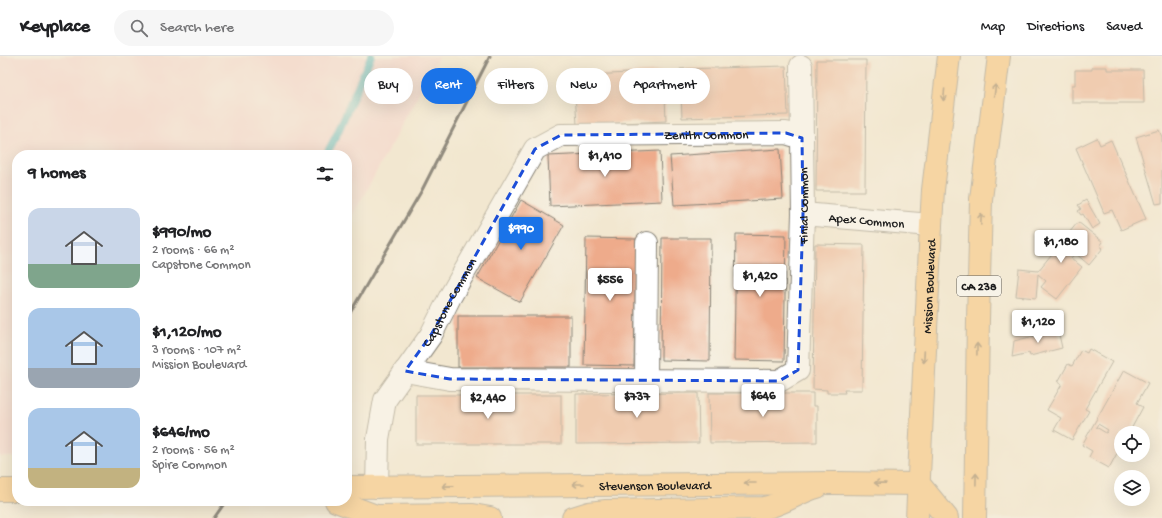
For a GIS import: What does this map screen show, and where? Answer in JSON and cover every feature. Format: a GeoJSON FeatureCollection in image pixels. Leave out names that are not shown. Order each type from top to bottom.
{"type":"FeatureCollection","features":[{"type":"Feature","properties":{"kind":"main road","name":"Mission Boulevard"},"geometry":{"type":"LineString","coordinates":[[917,518],[933,190],[949,56]]}},
{"type":"Feature","properties":{"kind":"main road","name":"CA 238"},"geometry":{"type":"LineString","coordinates":[[976,518],[981,199],[1000,56]]}},
{"type":"Feature","properties":{"kind":"main road","name":"Stevenson Boulevard"},"geometry":{"type":"LineString","coordinates":[[352,487],[834,483],[919,484]]}},
{"type":"Feature","properties":{"kind":"main road"},"geometry":{"type":"LineString","coordinates":[[573,518],[589,513],[606,511],[764,508],[774,506],[810,489],[834,483]]}},
{"type":"Feature","properties":{"kind":"main road"},"geometry":{"type":"LineString","coordinates":[[919,484],[947,518]]}},
{"type":"Feature","properties":{"kind":"main road"},"geometry":{"type":"LineString","coordinates":[[0,490],[12,490]]}},
{"type":"Feature","properties":{"kind":"main road"},"geometry":{"type":"LineString","coordinates":[[349,506],[376,516],[473,515],[490,518]]}},
{"type":"Feature","properties":{"kind":"street","name":"Finial Common"},"geometry":{"type":"LineString","coordinates":[[646,381],[779,381],[798,370],[803,214],[802,66]]}},
{"type":"Feature","properties":{"kind":"street","name":"Zenith Common"},"geometry":{"type":"LineString","coordinates":[[561,135],[786,133],[802,138]]}},
{"type":"Feature","properties":{"kind":"street","name":"Capstone Common"},"geometry":{"type":"LineString","coordinates":[[377,487],[378,439],[385,400],[431,335],[450,297],[536,149],[561,135]]}},
{"type":"Feature","properties":{"kind":"street","name":"Apex Common"},"geometry":{"type":"LineString","coordinates":[[803,214],[931,225]]}},
{"type":"Feature","properties":{"kind":"street"},"geometry":{"type":"LineString","coordinates":[[405,371],[450,379],[646,381],[647,243]]}},
{"type":"Feature","properties":{"kind":"highlighted area"},"geometry":{"type":"Polygon","coordinates":[[[786,133],[802,138],[803,214],[798,370],[779,381],[450,379],[405,371],[431,335],[535,149],[561,135],[786,133]]]}},
{"type":"Feature","properties":{"kind":"shaded area"},"geometry":{"type":"Polygon","coordinates":[[[0,56],[439,56],[433,68],[421,68],[421,89],[352,217],[352,150],[12,150],[12,457],[0,457],[0,56]]]}},
{"type":"Feature","properties":{"kind":"building"},"geometry":{"type":"Polygon","coordinates":[[[817,60],[866,60],[865,191],[816,191],[817,60]]]}},
{"type":"Feature","properties":{"kind":"building"},"geometry":{"type":"Polygon","coordinates":[[[786,66],[788,115],[682,118],[681,104],[710,104],[710,68],[786,66]]]}},
{"type":"Feature","properties":{"kind":"building"},"geometry":{"type":"Polygon","coordinates":[[[1092,67],[1107,67],[1107,70],[1143,70],[1144,103],[1072,103],[1072,85],[1075,85],[1075,70],[1092,70],[1092,67]]]}},
{"type":"Feature","properties":{"kind":"building"},"geometry":{"type":"Polygon","coordinates":[[[611,74],[619,74],[619,104],[665,104],[666,121],[577,125],[576,104],[611,104],[611,74]]]}},
{"type":"Feature","properties":{"kind":"building"},"geometry":{"type":"Polygon","coordinates":[[[1159,130],[1162,137],[1162,203],[1156,204],[1136,137],[1159,130]]]}},
{"type":"Feature","properties":{"kind":"building"},"geometry":{"type":"Polygon","coordinates":[[[1097,138],[1100,145],[1111,140],[1146,219],[1121,230],[1112,210],[1104,213],[1076,148],[1097,138]]]}},
{"type":"Feature","properties":{"kind":"building"},"geometry":{"type":"Polygon","coordinates":[[[780,149],[783,199],[674,205],[670,156],[780,149]]]}},
{"type":"Feature","properties":{"kind":"building"},"geometry":{"type":"Polygon","coordinates":[[[660,151],[662,201],[550,206],[548,156],[660,151]]]}},
{"type":"Feature","properties":{"kind":"building"},"geometry":{"type":"Polygon","coordinates":[[[521,200],[564,225],[520,302],[477,278],[521,200]]]}},
{"type":"Feature","properties":{"kind":"building"},"geometry":{"type":"Polygon","coordinates":[[[1086,200],[1100,224],[1092,229],[1083,214],[1081,215],[1078,211],[1081,209],[1078,205],[1086,200]]]}},
{"type":"Feature","properties":{"kind":"building"},"geometry":{"type":"Polygon","coordinates":[[[1078,222],[1103,242],[1100,246],[1103,248],[1089,265],[1075,253],[1071,258],[1082,267],[1057,299],[1041,287],[1046,281],[1038,274],[1036,298],[1016,296],[1019,269],[1038,271],[1078,222]]]}},
{"type":"Feature","properties":{"kind":"building"},"geometry":{"type":"Polygon","coordinates":[[[736,234],[786,235],[784,361],[734,360],[736,234]]]}},
{"type":"Feature","properties":{"kind":"building"},"geometry":{"type":"Polygon","coordinates":[[[586,238],[636,239],[634,366],[584,365],[586,238]]]}},
{"type":"Feature","properties":{"kind":"building"},"geometry":{"type":"Polygon","coordinates":[[[662,238],[711,238],[710,361],[661,360],[662,238]]]}},
{"type":"Feature","properties":{"kind":"building"},"geometry":{"type":"Polygon","coordinates":[[[815,244],[864,245],[862,390],[844,390],[845,393],[827,393],[827,390],[813,389],[815,244]]]}},
{"type":"Feature","properties":{"kind":"building"},"geometry":{"type":"Polygon","coordinates":[[[458,316],[571,316],[571,367],[458,367],[458,316]]]}},
{"type":"Feature","properties":{"kind":"building"},"geometry":{"type":"Polygon","coordinates":[[[1058,330],[1062,348],[1030,356],[1029,353],[1012,357],[1014,341],[1058,330]]]}},
{"type":"Feature","properties":{"kind":"building"},"geometry":{"type":"Polygon","coordinates":[[[1089,349],[1112,362],[1085,409],[1089,411],[1072,440],[1054,430],[1061,418],[1047,410],[1062,384],[1058,382],[1068,364],[1072,366],[1081,350],[1087,353],[1089,349]]]}},
{"type":"Feature","properties":{"kind":"building"},"geometry":{"type":"Polygon","coordinates":[[[1124,370],[1148,383],[1137,403],[1143,407],[1133,426],[1114,426],[1114,459],[1109,468],[1089,457],[1092,451],[1082,445],[1124,370]],[[1098,424],[1096,427],[1106,433],[1108,430],[1098,424]]]}},
{"type":"Feature","properties":{"kind":"building"},"geometry":{"type":"Polygon","coordinates":[[[698,393],[699,443],[576,444],[576,394],[698,393]]]}},
{"type":"Feature","properties":{"kind":"building"},"geometry":{"type":"Polygon","coordinates":[[[709,393],[813,393],[813,406],[817,406],[817,442],[710,443],[709,393]]]}},
{"type":"Feature","properties":{"kind":"building"},"geometry":{"type":"Polygon","coordinates":[[[416,395],[561,395],[561,444],[416,444],[416,395]]]}},
{"type":"Feature","properties":{"kind":"waterway"},"geometry":{"type":"LineString","coordinates":[[329,150],[371,56]]}},
{"type":"Feature","properties":{"kind":"railway"},"geometry":{"type":"LineString","coordinates":[[352,309],[422,190],[490,56]]}},
{"type":"Feature","properties":{"kind":"railway"},"geometry":{"type":"LineString","coordinates":[[214,518],[222,506]]}}]}
